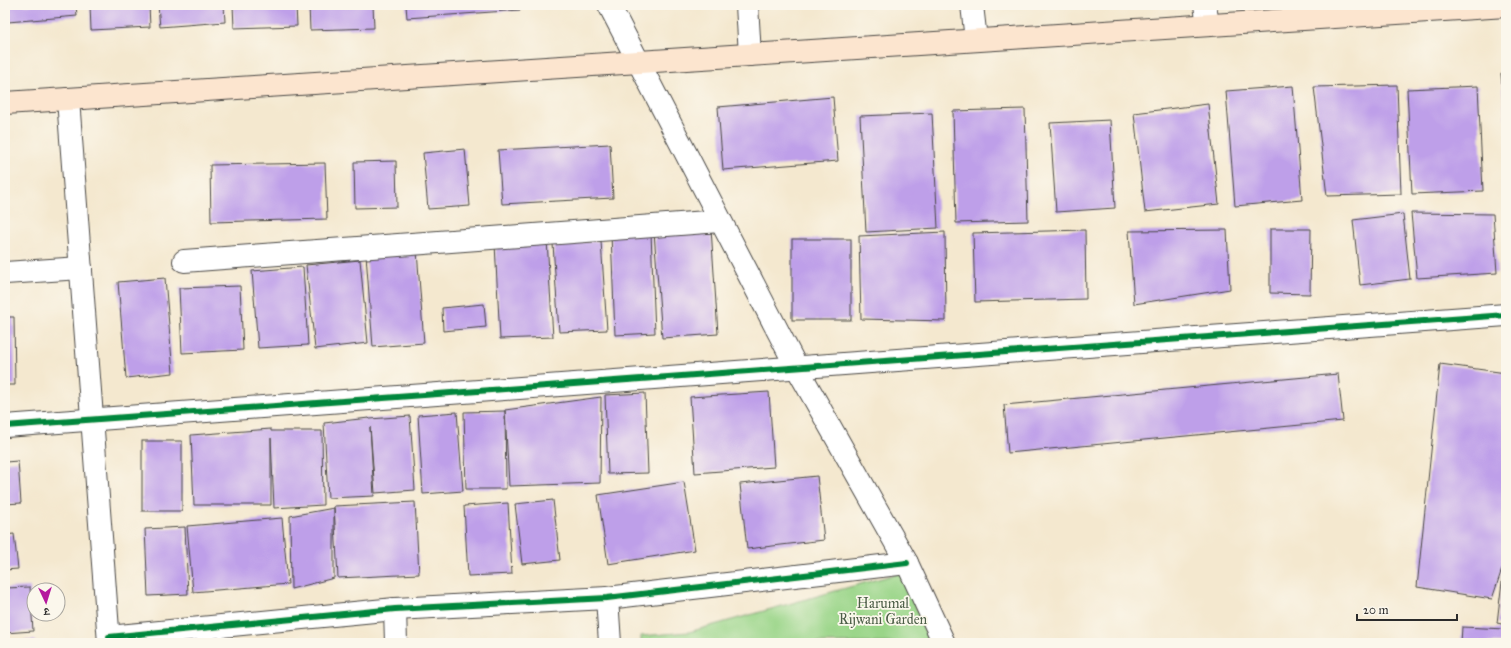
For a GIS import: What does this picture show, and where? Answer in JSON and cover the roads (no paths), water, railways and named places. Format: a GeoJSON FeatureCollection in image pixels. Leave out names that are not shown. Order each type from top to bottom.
{"type":"FeatureCollection","features":[{"type":"Feature","properties":{"kind":"main road"},"geometry":{"type":"LineString","coordinates":[[5,103],[976,40],[1206,15],[1506,6]]}},
{"type":"Feature","properties":{"kind":"street"},"geometry":{"type":"LineString","coordinates":[[609,5],[797,368],[907,563],[944,643]]}},
{"type":"Feature","properties":{"kind":"street"},"geometry":{"type":"LineString","coordinates":[[747,5],[750,55]]}},
{"type":"Feature","properties":{"kind":"street"},"geometry":{"type":"LineString","coordinates":[[972,5],[976,40]]}},
{"type":"Feature","properties":{"kind":"street"},"geometry":{"type":"LineString","coordinates":[[68,99],[109,640],[395,609],[608,598],[907,563]]}},
{"type":"Feature","properties":{"kind":"street"},"geometry":{"type":"LineString","coordinates":[[184,261],[720,221]]}},
{"type":"Feature","properties":{"kind":"street"},"geometry":{"type":"LineString","coordinates":[[5,273],[81,268]]}},
{"type":"Feature","properties":{"kind":"street"},"geometry":{"type":"LineString","coordinates":[[5,426],[1506,315]]}},
{"type":"Feature","properties":{"kind":"street"},"geometry":{"type":"LineString","coordinates":[[608,598],[610,643]]}},
{"type":"Feature","properties":{"kind":"street"},"geometry":{"type":"LineString","coordinates":[[395,609],[396,643]]}},
{"type":"Feature","properties":{"kind":"park label","name":"Harumal Rijwani Garden"},"geometry":{"type":"Point","coordinates":[883,612]}}]}
